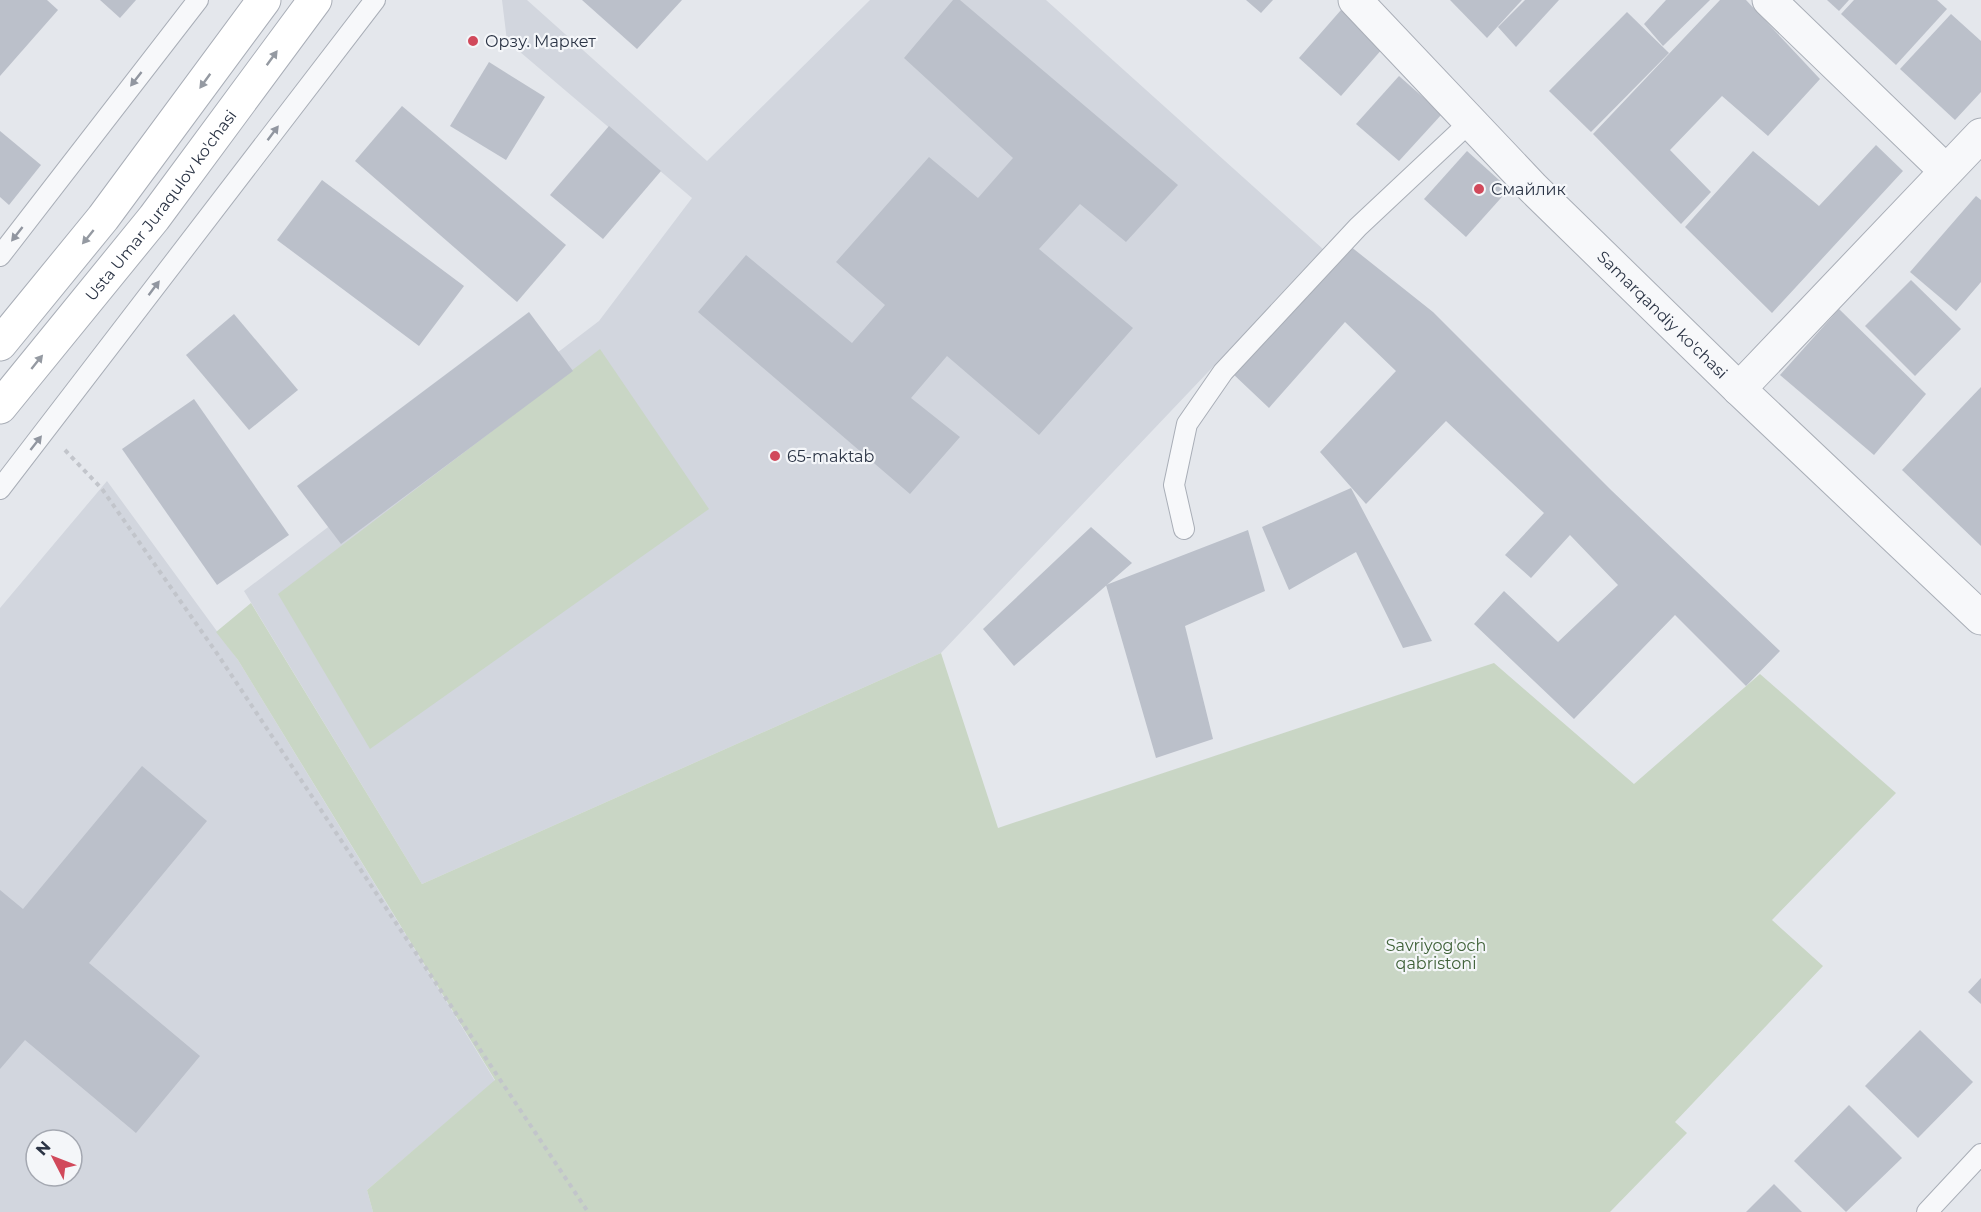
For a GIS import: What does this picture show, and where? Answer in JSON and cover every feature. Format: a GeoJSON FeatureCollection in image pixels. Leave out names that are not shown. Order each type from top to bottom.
{"type":"FeatureCollection","features":[{"type":"Feature","properties":{"kind":"main road"},"geometry":{"type":"LineString","coordinates":[[0,344],[103,218],[264,0]]}},
{"type":"Feature","properties":{"kind":"main road","name":"Usta Umar Juraqulov ko'chasi"},"geometry":{"type":"LineString","coordinates":[[0,407],[154,218],[315,0]]}},
{"type":"Feature","properties":{"kind":"street","name":"Samarqandiy ko'chasi"},"geometry":{"type":"LineString","coordinates":[[1355,0],[1533,188],[1739,389],[1979,612]]}},
{"type":"Feature","properties":{"kind":"street"},"geometry":{"type":"LineString","coordinates":[[1769,0],[1946,171]]}},
{"type":"Feature","properties":{"kind":"street"},"geometry":{"type":"LineString","coordinates":[[1739,389],[1981,135]]}},
{"type":"Feature","properties":{"kind":"lane"},"geometry":{"type":"LineString","coordinates":[[0,256],[198,0]]}},
{"type":"Feature","properties":{"kind":"lane"},"geometry":{"type":"LineString","coordinates":[[0,489],[375,0]]}},
{"type":"Feature","properties":{"kind":"lane"},"geometry":{"type":"LineString","coordinates":[[1184,530],[1174,485],[1186,424],[1223,372],[1358,226],[1470,122]]}},
{"type":"Feature","properties":{"kind":"lane"},"geometry":{"type":"LineString","coordinates":[[1927,1212],[1981,1154]]}},
{"type":"Feature","properties":{"kind":"path"},"geometry":{"type":"LineString","coordinates":[[46,430],[102,489],[216,652],[588,1212]]}},
{"type":"Feature","properties":{"kind":"shaded area","name":"65-maktab"},"geometry":{"type":"Polygon","coordinates":[[[502,0],[527,0],[707,161],[870,0],[1046,0],[1324,250],[941,653],[422,884],[244,591],[599,321],[692,198],[507,41],[502,0]]]}},
{"type":"Feature","properties":{"kind":"shaded area"},"geometry":{"type":"Polygon","coordinates":[[[107,481],[238,660],[495,1081],[367,1190],[373,1212],[0,1212],[0,608],[107,481]]]}},
{"type":"Feature","properties":{"kind":"green space"},"geometry":{"type":"Polygon","coordinates":[[[600,349],[709,509],[370,749],[278,594],[600,349]]]}},
{"type":"Feature","properties":{"kind":"green space","name":"Savriyog'och qabristoni"},"geometry":{"type":"Polygon","coordinates":[[[251,603],[422,884],[941,653],[998,828],[1494,663],[1634,784],[1760,674],[1896,793],[1772,920],[1823,966],[1675,1122],[1687,1133],[1610,1212],[373,1212],[367,1190],[495,1080],[238,660],[216,632],[251,603]]]}},
{"type":"Feature","properties":{"kind":"building"},"geometry":{"type":"Polygon","coordinates":[[[0,0],[47,0],[58,10],[0,76],[0,0]]]}},
{"type":"Feature","properties":{"kind":"building"},"geometry":{"type":"Polygon","coordinates":[[[100,0],[136,0],[120,18],[100,0]]]}},
{"type":"Feature","properties":{"kind":"building"},"geometry":{"type":"Polygon","coordinates":[[[582,0],[682,0],[637,49],[582,0]]]}},
{"type":"Feature","properties":{"kind":"building"},"geometry":{"type":"Polygon","coordinates":[[[953,0],[960,0],[1178,185],[1126,242],[1080,204],[1039,249],[1133,328],[1039,435],[947,356],[911,398],[960,437],[910,494],[698,312],[746,255],[852,343],[885,305],[836,262],[929,157],[978,198],[1013,158],[904,58],[953,0]]]}},
{"type":"Feature","properties":{"kind":"building"},"geometry":{"type":"Polygon","coordinates":[[[1246,0],[1273,0],[1261,13],[1246,0]]]}},
{"type":"Feature","properties":{"kind":"building"},"geometry":{"type":"Polygon","coordinates":[[[1450,0],[1522,0],[1487,38],[1450,0]]]}},
{"type":"Feature","properties":{"kind":"building"},"geometry":{"type":"Polygon","coordinates":[[[1525,0],[1559,0],[1516,47],[1498,27],[1525,0]]]}},
{"type":"Feature","properties":{"kind":"building"},"geometry":{"type":"Polygon","coordinates":[[[1666,0],[1710,0],[1663,46],[1644,24],[1666,0]]]}},
{"type":"Feature","properties":{"kind":"building"},"geometry":{"type":"Polygon","coordinates":[[[1720,0],[1746,0],[1820,79],[1768,136],[1722,96],[1670,150],[1711,192],[1681,224],[1593,134],[1720,0]]]}},
{"type":"Feature","properties":{"kind":"building"},"geometry":{"type":"Polygon","coordinates":[[[1827,0],[1849,0],[1839,11],[1827,0]]]}},
{"type":"Feature","properties":{"kind":"building"},"geometry":{"type":"Polygon","coordinates":[[[1854,0],[1937,0],[1947,9],[1896,65],[1841,14],[1854,0]]]}},
{"type":"Feature","properties":{"kind":"building"},"geometry":{"type":"Polygon","coordinates":[[[1341,10],[1383,48],[1341,96],[1299,58],[1341,10]]]}},
{"type":"Feature","properties":{"kind":"building"},"geometry":{"type":"Polygon","coordinates":[[[1627,12],[1669,53],[1591,132],[1549,91],[1627,12]]]}},
{"type":"Feature","properties":{"kind":"building"},"geometry":{"type":"Polygon","coordinates":[[[1951,14],[1981,41],[1981,92],[1955,120],[1900,69],[1951,14]]]}},
{"type":"Feature","properties":{"kind":"building"},"geometry":{"type":"Polygon","coordinates":[[[489,62],[545,97],[506,160],[450,126],[489,62]]]}},
{"type":"Feature","properties":{"kind":"building"},"geometry":{"type":"Polygon","coordinates":[[[1399,76],[1442,114],[1399,161],[1356,124],[1399,76]]]}},
{"type":"Feature","properties":{"kind":"building"},"geometry":{"type":"Polygon","coordinates":[[[402,106],[566,245],[517,302],[355,161],[402,106]]]}},
{"type":"Feature","properties":{"kind":"building"},"geometry":{"type":"Polygon","coordinates":[[[609,126],[661,171],[603,239],[550,195],[609,126]]]}},
{"type":"Feature","properties":{"kind":"building"},"geometry":{"type":"Polygon","coordinates":[[[0,131],[41,165],[9,205],[0,197],[0,131]]]}},
{"type":"Feature","properties":{"kind":"building"},"geometry":{"type":"Polygon","coordinates":[[[1876,145],[1903,171],[1772,313],[1685,227],[1753,151],[1819,206],[1876,145]]]}},
{"type":"Feature","properties":{"kind":"building"},"geometry":{"type":"Polygon","coordinates":[[[1467,151],[1509,189],[1466,237],[1424,199],[1467,151]]]}},
{"type":"Feature","properties":{"kind":"building"},"geometry":{"type":"Polygon","coordinates":[[[322,180],[464,286],[419,346],[277,240],[322,180]]]}},
{"type":"Feature","properties":{"kind":"building"},"geometry":{"type":"Polygon","coordinates":[[[1976,196],[1981,200],[1981,282],[1956,311],[1910,272],[1976,196]]]}},
{"type":"Feature","properties":{"kind":"building"},"geometry":{"type":"Polygon","coordinates":[[[1350,246],[1433,312],[1611,490],[1780,651],[1746,686],[1675,615],[1574,719],[1474,624],[1504,591],[1558,642],[1618,585],[1570,535],[1531,578],[1505,555],[1544,513],[1446,421],[1366,504],[1320,452],[1396,371],[1345,322],[1269,408],[1232,373],[1350,246]]]}},
{"type":"Feature","properties":{"kind":"building"},"geometry":{"type":"Polygon","coordinates":[[[1911,280],[1961,329],[1915,376],[1865,326],[1911,280]]]}},
{"type":"Feature","properties":{"kind":"building"},"geometry":{"type":"Polygon","coordinates":[[[1839,309],[1926,394],[1874,455],[1780,375],[1839,309]]]}},
{"type":"Feature","properties":{"kind":"building"},"geometry":{"type":"Polygon","coordinates":[[[529,312],[573,371],[341,544],[297,486],[529,312]]]}},
{"type":"Feature","properties":{"kind":"building"},"geometry":{"type":"Polygon","coordinates":[[[234,314],[298,390],[249,430],[186,355],[234,314]]]}},
{"type":"Feature","properties":{"kind":"building"},"geometry":{"type":"Polygon","coordinates":[[[1981,387],[1981,546],[1902,470],[1981,387]]]}},
{"type":"Feature","properties":{"kind":"building"},"geometry":{"type":"Polygon","coordinates":[[[194,399],[289,535],[217,585],[122,449],[194,399]]]}},
{"type":"Feature","properties":{"kind":"building"},"geometry":{"type":"Polygon","coordinates":[[[1351,488],[1432,641],[1403,648],[1356,552],[1289,590],[1262,527],[1351,488]]]}},
{"type":"Feature","properties":{"kind":"building"},"geometry":{"type":"Polygon","coordinates":[[[1091,527],[1132,563],[1014,666],[983,629],[1091,527]]]}},
{"type":"Feature","properties":{"kind":"building"},"geometry":{"type":"Polygon","coordinates":[[[1248,530],[1265,591],[1185,626],[1213,739],[1156,758],[1106,585],[1248,530]]]}},
{"type":"Feature","properties":{"kind":"building"},"geometry":{"type":"Polygon","coordinates":[[[142,766],[207,821],[89,963],[200,1056],[136,1133],[25,1040],[0,1069],[0,890],[23,909],[142,766]]]}},
{"type":"Feature","properties":{"kind":"building"},"geometry":{"type":"Polygon","coordinates":[[[1981,978],[1981,1004],[1968,992],[1981,978]]]}},
{"type":"Feature","properties":{"kind":"building"},"geometry":{"type":"Polygon","coordinates":[[[1920,1030],[1973,1082],[1918,1138],[1865,1086],[1920,1030]]]}},
{"type":"Feature","properties":{"kind":"building"},"geometry":{"type":"Polygon","coordinates":[[[1849,1105],[1902,1158],[1846,1212],[1794,1161],[1849,1105]]]}},
{"type":"Feature","properties":{"kind":"building"},"geometry":{"type":"Polygon","coordinates":[[[1774,1184],[1802,1212],[1746,1212],[1774,1184]]]}},
{"type":"Feature","properties":{"kind":"place","name":"Орзу. Маркет"},"geometry":{"type":"Point","coordinates":[473,41]}},
{"type":"Feature","properties":{"kind":"place","name":"Смайлик"},"geometry":{"type":"Point","coordinates":[1479,189]}},
{"type":"Feature","properties":{"kind":"place","name":"65-maktab"},"geometry":{"type":"Point","coordinates":[775,456]}}]}
